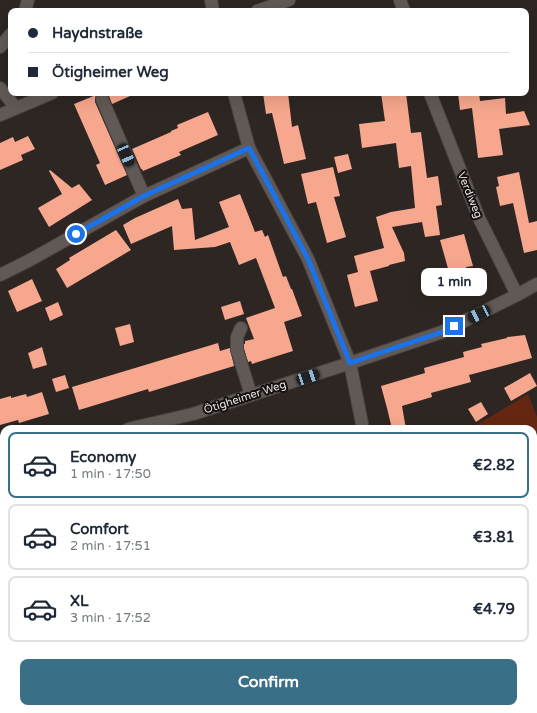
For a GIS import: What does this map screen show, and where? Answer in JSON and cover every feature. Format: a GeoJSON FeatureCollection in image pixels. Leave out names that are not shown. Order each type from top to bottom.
{"type":"FeatureCollection","features":[{"type":"Feature","properties":{"kind":"street"},"geometry":{"type":"LineString","coordinates":[[266,8],[289,0]]}},
{"type":"Feature","properties":{"kind":"street"},"geometry":{"type":"LineString","coordinates":[[0,47],[8,38]]}},
{"type":"Feature","properties":{"kind":"street"},"geometry":{"type":"LineString","coordinates":[[0,88],[16,108]]}},
{"type":"Feature","properties":{"kind":"street"},"geometry":{"type":"LineString","coordinates":[[0,115],[45,96]]}},
{"type":"Feature","properties":{"kind":"street"},"geometry":{"type":"LineString","coordinates":[[235,96],[249,148],[308,259],[350,363],[362,425]]}},
{"type":"Feature","properties":{"kind":"street","name":"Verdiweg"},"geometry":{"type":"LineString","coordinates":[[431,96],[479,218],[517,295]]}},
{"type":"Feature","properties":{"kind":"street"},"geometry":{"type":"LineString","coordinates":[[102,99],[144,196]]}},
{"type":"Feature","properties":{"kind":"street"},"geometry":{"type":"LineString","coordinates":[[0,275],[30,260],[144,196],[249,148]]}},
{"type":"Feature","properties":{"kind":"street","name":"Ötigheimer Weg"},"geometry":{"type":"LineString","coordinates":[[145,425],[193,414],[442,332],[537,284]]}},
{"type":"Feature","properties":{"kind":"street"},"geometry":{"type":"LineString","coordinates":[[241,328],[237,337],[237,350],[251,395]]}},
{"type":"Feature","properties":{"kind":"shaded area"},"geometry":{"type":"Polygon","coordinates":[[[528,394],[537,417],[537,425],[476,425],[528,394]]]}},
{"type":"Feature","properties":{"kind":"building"},"geometry":{"type":"Polygon","coordinates":[[[96,96],[95,102],[127,175],[105,185],[96,165],[100,163],[74,104],[96,96]]]}},
{"type":"Feature","properties":{"kind":"building"},"geometry":{"type":"Polygon","coordinates":[[[109,96],[130,96],[112,104],[109,96]]]}},
{"type":"Feature","properties":{"kind":"building"},"geometry":{"type":"Polygon","coordinates":[[[263,96],[288,96],[292,127],[298,125],[306,159],[284,164],[272,113],[266,114],[263,96]]]}},
{"type":"Feature","properties":{"kind":"building"},"geometry":{"type":"Polygon","coordinates":[[[381,96],[406,96],[411,133],[421,132],[427,178],[438,176],[442,205],[436,206],[440,235],[425,237],[422,222],[392,227],[404,253],[405,261],[370,271],[378,301],[355,307],[347,275],[358,272],[354,256],[384,248],[376,217],[391,212],[415,208],[411,166],[399,168],[396,143],[362,148],[359,124],[385,121],[381,96]]]}},
{"type":"Feature","properties":{"kind":"building"},"geometry":{"type":"Polygon","coordinates":[[[458,96],[479,96],[480,101],[505,98],[506,114],[524,111],[530,125],[499,129],[503,155],[478,158],[472,108],[460,110],[458,96]]]}},
{"type":"Feature","properties":{"kind":"building"},"geometry":{"type":"Polygon","coordinates":[[[208,112],[218,135],[179,152],[181,155],[143,171],[141,169],[132,149],[171,132],[178,128],[177,125],[208,112]]]}},
{"type":"Feature","properties":{"kind":"building"},"geometry":{"type":"Polygon","coordinates":[[[28,136],[35,149],[21,155],[23,160],[0,170],[0,143],[13,137],[15,142],[28,136]]]}},
{"type":"Feature","properties":{"kind":"building"},"geometry":{"type":"Polygon","coordinates":[[[348,154],[352,169],[338,173],[334,157],[348,154]]]}},
{"type":"Feature","properties":{"kind":"building"},"geometry":{"type":"Polygon","coordinates":[[[333,167],[340,196],[334,197],[346,237],[327,243],[316,202],[308,204],[301,174],[333,167]]]}},
{"type":"Feature","properties":{"kind":"building"},"geometry":{"type":"Polygon","coordinates":[[[50,170],[72,188],[79,184],[92,200],[49,227],[38,208],[62,194],[49,171],[50,170]]]}},
{"type":"Feature","properties":{"kind":"building"},"geometry":{"type":"Polygon","coordinates":[[[519,172],[529,223],[537,221],[537,250],[524,253],[513,203],[500,206],[496,187],[499,186],[497,177],[519,172]]]}},
{"type":"Feature","properties":{"kind":"building"},"geometry":{"type":"Polygon","coordinates":[[[240,194],[255,232],[262,230],[265,237],[268,235],[283,277],[286,276],[302,316],[284,322],[293,351],[252,364],[251,361],[248,362],[244,349],[245,341],[254,339],[246,318],[275,308],[256,258],[239,265],[230,242],[215,247],[174,250],[172,226],[131,244],[123,225],[178,199],[182,209],[192,208],[195,240],[229,227],[219,202],[240,194]]]}},
{"type":"Feature","properties":{"kind":"building"},"geometry":{"type":"Polygon","coordinates":[[[116,230],[131,250],[67,288],[56,269],[70,260],[69,258],[116,230]]]}},
{"type":"Feature","properties":{"kind":"building"},"geometry":{"type":"Polygon","coordinates":[[[464,234],[473,266],[466,267],[471,282],[428,294],[424,279],[449,272],[440,240],[464,234]]]}},
{"type":"Feature","properties":{"kind":"building"},"geometry":{"type":"Polygon","coordinates":[[[32,279],[42,301],[17,312],[8,291],[32,279]]]}},
{"type":"Feature","properties":{"kind":"building"},"geometry":{"type":"Polygon","coordinates":[[[240,301],[244,314],[225,320],[221,307],[240,301]]]}},
{"type":"Feature","properties":{"kind":"building"},"geometry":{"type":"Polygon","coordinates":[[[58,302],[63,315],[50,321],[45,308],[58,302]]]}},
{"type":"Feature","properties":{"kind":"building"},"geometry":{"type":"Polygon","coordinates":[[[130,324],[134,342],[120,346],[115,328],[130,324]]]}},
{"type":"Feature","properties":{"kind":"building"},"geometry":{"type":"Polygon","coordinates":[[[525,335],[532,358],[469,375],[471,382],[431,393],[432,397],[402,406],[405,425],[391,425],[381,386],[425,373],[424,368],[464,357],[463,352],[482,347],[481,344],[507,337],[525,335]]]}},
{"type":"Feature","properties":{"kind":"building"},"geometry":{"type":"Polygon","coordinates":[[[218,343],[220,351],[230,348],[234,366],[149,392],[148,389],[79,410],[72,387],[218,343]]]}},
{"type":"Feature","properties":{"kind":"building"},"geometry":{"type":"Polygon","coordinates":[[[42,347],[47,365],[33,369],[28,353],[42,347]]]}},
{"type":"Feature","properties":{"kind":"building"},"geometry":{"type":"Polygon","coordinates":[[[530,373],[537,386],[511,401],[504,388],[530,373]]]}},
{"type":"Feature","properties":{"kind":"building"},"geometry":{"type":"Polygon","coordinates":[[[65,375],[69,388],[56,392],[52,379],[65,375]]]}},
{"type":"Feature","properties":{"kind":"building"},"geometry":{"type":"Polygon","coordinates":[[[42,392],[49,414],[19,423],[18,420],[0,425],[0,399],[26,394],[27,397],[42,392]]]}},
{"type":"Feature","properties":{"kind":"building"},"geometry":{"type":"Polygon","coordinates":[[[481,402],[488,414],[476,422],[468,409],[481,402]]]}},
{"type":"Feature","properties":{"kind":"route"},"geometry":{"type":"LineString","coordinates":[[76,234],[144,196],[249,148],[308,259],[350,363],[442,332],[454,326]]}}]}
